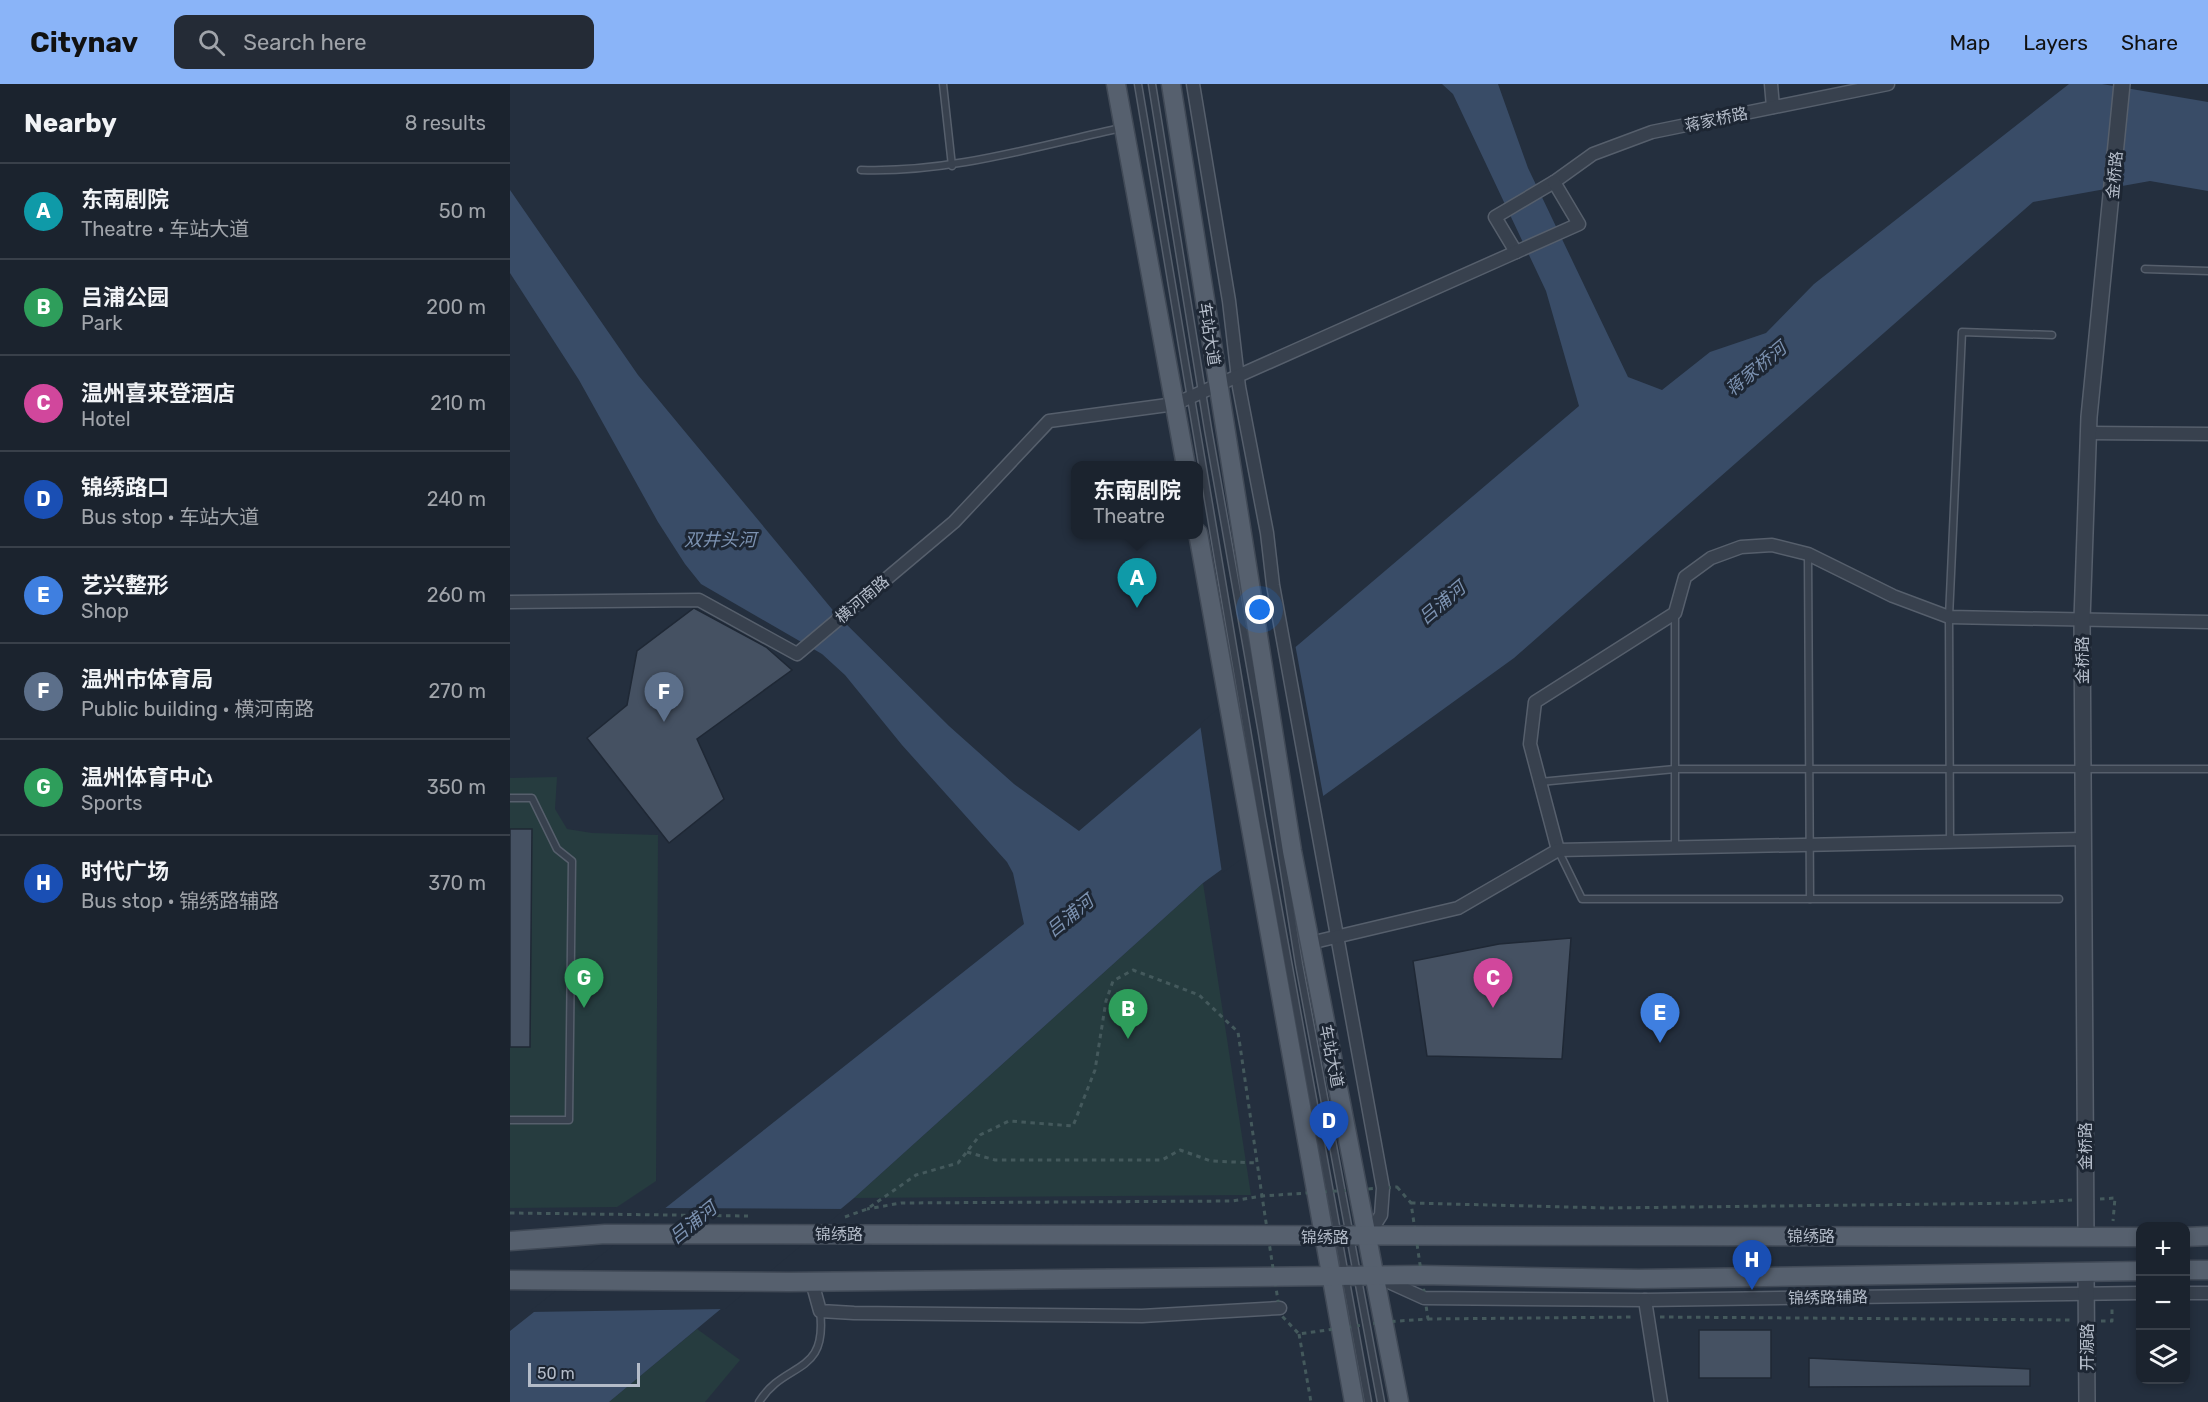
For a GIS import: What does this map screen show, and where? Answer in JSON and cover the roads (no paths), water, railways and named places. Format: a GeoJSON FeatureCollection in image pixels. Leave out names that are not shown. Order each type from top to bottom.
{"type":"FeatureCollection","features":[{"type":"Feature","properties":{"kind":"main road","name":"车站大道"},"geometry":{"type":"LineString","coordinates":[[1116,84],[1124,127],[1251,583],[1292,851],[1310,943],[1345,1238],[1353,1277],[1354,1402]]}},
{"type":"Feature","properties":{"kind":"main road","name":"车站大道"},"geometry":{"type":"LineString","coordinates":[[1171,84],[1197,394],[1187,461]]}},
{"type":"Feature","properties":{"kind":"main road","name":"车站大道"},"geometry":{"type":"LineString","coordinates":[[1199,539],[1262,883],[1353,1277],[1399,1402]]}},
{"type":"Feature","properties":{"kind":"main road","name":"锦绣路"},"geometry":{"type":"LineString","coordinates":[[510,1241],[605,1234],[1345,1238],[2136,1237]]}},
{"type":"Feature","properties":{"kind":"main road"},"geometry":{"type":"LineString","coordinates":[[2190,1237],[2208,1236]]}},
{"type":"Feature","properties":{"kind":"main road"},"geometry":{"type":"LineString","coordinates":[[2190,1270],[2208,1270]]}},
{"type":"Feature","properties":{"kind":"main road"},"geometry":{"type":"LineString","coordinates":[[510,1280],[812,1282],[1353,1277],[1640,1279],[2136,1271]]}},
{"type":"Feature","properties":{"kind":"street"},"geometry":{"type":"LineString","coordinates":[[1193,84],[1229,301],[1238,375],[1268,533],[1273,585],[1339,937],[1384,1195],[1381,1215],[1345,1238]]}},
{"type":"Feature","properties":{"kind":"street"},"geometry":{"type":"LineString","coordinates":[[1771,84],[1773,107]]}},
{"type":"Feature","properties":{"kind":"street","name":"蒋家桥路"},"geometry":{"type":"LineString","coordinates":[[1516,252],[1495,217],[1554,183],[1593,154],[1653,132],[1888,84]]}},
{"type":"Feature","properties":{"kind":"street","name":"金桥路"},"geometry":{"type":"LineString","coordinates":[[2086,1238],[2082,620],[2089,433],[2122,84]]}},
{"type":"Feature","properties":{"kind":"street","name":"横河南路"},"geometry":{"type":"LineString","coordinates":[[510,602],[699,600],[797,654],[954,522],[1049,421],[1197,394],[1579,224],[1554,183]]}},
{"type":"Feature","properties":{"kind":"street"},"geometry":{"type":"LineString","coordinates":[[2089,433],[2208,434]]}},
{"type":"Feature","properties":{"kind":"street"},"geometry":{"type":"LineString","coordinates":[[1558,850],[1530,744],[1535,702],[1675,613],[1685,577],[1711,558],[1741,547],[1772,545],[1808,555],[1893,596],[1949,617],[2208,622]]}},
{"type":"Feature","properties":{"kind":"street"},"geometry":{"type":"LineString","coordinates":[[1310,943],[1458,908],[1558,850],[2083,839]]}},
{"type":"Feature","properties":{"kind":"street","name":"开源路"},"geometry":{"type":"LineString","coordinates":[[2086,1272],[2087,1402]]}},
{"type":"Feature","properties":{"kind":"street","name":"锦绣路辅路"},"geometry":{"type":"LineString","coordinates":[[1353,1277],[1424,1298],[1645,1300],[2136,1293]]}},
{"type":"Feature","properties":{"kind":"street"},"geometry":{"type":"LineString","coordinates":[[812,1282],[820,1311],[1142,1316],[1280,1308]]}},
{"type":"Feature","properties":{"kind":"street"},"geometry":{"type":"LineString","coordinates":[[2190,1293],[2208,1293]]}},
{"type":"Feature","properties":{"kind":"street"},"geometry":{"type":"LineString","coordinates":[[1645,1300],[1661,1402]]}},
{"type":"Feature","properties":{"kind":"lane"},"geometry":{"type":"LineString","coordinates":[[943,84],[952,166]]}},
{"type":"Feature","properties":{"kind":"lane"},"geometry":{"type":"LineString","coordinates":[[1138,84],[1262,733],[1345,1238]]}},
{"type":"Feature","properties":{"kind":"lane"},"geometry":{"type":"LineString","coordinates":[[1152,84],[1262,819],[1345,1238]]}},
{"type":"Feature","properties":{"kind":"lane"},"geometry":{"type":"LineString","coordinates":[[861,170],[900,171],[952,166],[1124,127]]}},
{"type":"Feature","properties":{"kind":"lane"},"geometry":{"type":"LineString","coordinates":[[2145,269],[2208,271]]}},
{"type":"Feature","properties":{"kind":"lane"},"geometry":{"type":"LineString","coordinates":[[1950,842],[1949,617],[1962,332],[2052,335]]}},
{"type":"Feature","properties":{"kind":"lane"},"geometry":{"type":"LineString","coordinates":[[1808,555],[1810,899]]}},
{"type":"Feature","properties":{"kind":"lane"},"geometry":{"type":"LineString","coordinates":[[1675,613],[1675,848]]}},
{"type":"Feature","properties":{"kind":"lane"},"geometry":{"type":"LineString","coordinates":[[1540,782],[1675,769],[2208,769]]}},
{"type":"Feature","properties":{"kind":"lane"},"geometry":{"type":"LineString","coordinates":[[510,798],[532,798],[557,849],[572,861],[569,1120],[510,1120]]}},
{"type":"Feature","properties":{"kind":"lane"},"geometry":{"type":"LineString","coordinates":[[1558,850],[1582,899],[2059,899]]}},
{"type":"Feature","properties":{"kind":"lane"},"geometry":{"type":"LineString","coordinates":[[1353,1277],[1368,1402]]}},
{"type":"Feature","properties":{"kind":"lane"},"geometry":{"type":"LineString","coordinates":[[1353,1277],[1381,1402]]}},
{"type":"Feature","properties":{"kind":"lane"},"geometry":{"type":"LineString","coordinates":[[759,1402],[767,1389],[796,1371],[818,1352],[823,1331],[820,1311]]}},
{"type":"Feature","properties":{"kind":"water"},"geometry":{"type":"Polygon","coordinates":[[[1442,84],[1498,84],[1528,168],[1628,377],[1662,390],[1710,352],[1766,333],[1814,284],[2069,84],[2102,84],[2208,102],[2208,191],[2150,181],[2033,202],[1514,658],[1203,883],[854,1198],[609,1402],[510,1402],[510,1331],[1024,924],[1013,873],[1007,862],[902,745],[845,675],[822,654],[701,584],[685,564],[658,522],[579,380],[510,273],[510,190],[638,375],[836,614],[949,726],[1014,784],[1079,831],[1579,406],[1546,291],[1453,94],[1442,84]]]}},
{"type":"Feature","properties":{"kind":"place","name":"东南剧院"},"geometry":{"type":"Point","coordinates":[1137,608]}},
{"type":"Feature","properties":{"kind":"place","name":"温州市体育局"},"geometry":{"type":"Point","coordinates":[664,722]}},
{"type":"Feature","properties":{"kind":"place","name":"温州体育中心"},"geometry":{"type":"Point","coordinates":[584,1008]}},
{"type":"Feature","properties":{"kind":"place","name":"温州喜来登酒店"},"geometry":{"type":"Point","coordinates":[1493,1008]}},
{"type":"Feature","properties":{"kind":"place","name":"吕浦公园"},"geometry":{"type":"Point","coordinates":[1128,1039]}},
{"type":"Feature","properties":{"kind":"place","name":"艺兴整形"},"geometry":{"type":"Point","coordinates":[1660,1043]}},
{"type":"Feature","properties":{"kind":"place","name":"锦绣路口"},"geometry":{"type":"Point","coordinates":[1329,1151]}},
{"type":"Feature","properties":{"kind":"place","name":"时代广场"},"geometry":{"type":"Point","coordinates":[1752,1290]}},
{"type":"Feature","properties":{"kind":"water label","name":"蒋家桥河"},"geometry":{"type":"Point","coordinates":[1756,369]}},
{"type":"Feature","properties":{"kind":"water label","name":"双井头河"},"geometry":{"type":"Point","coordinates":[720,540]}},
{"type":"Feature","properties":{"kind":"water label","name":"吕浦河"},"geometry":{"type":"Point","coordinates":[1442,603]}},
{"type":"Feature","properties":{"kind":"water label","name":"吕浦河"},"geometry":{"type":"Point","coordinates":[1070,916]}},
{"type":"Feature","properties":{"kind":"water label","name":"吕浦河"},"geometry":{"type":"Point","coordinates":[693,1223]}}]}
